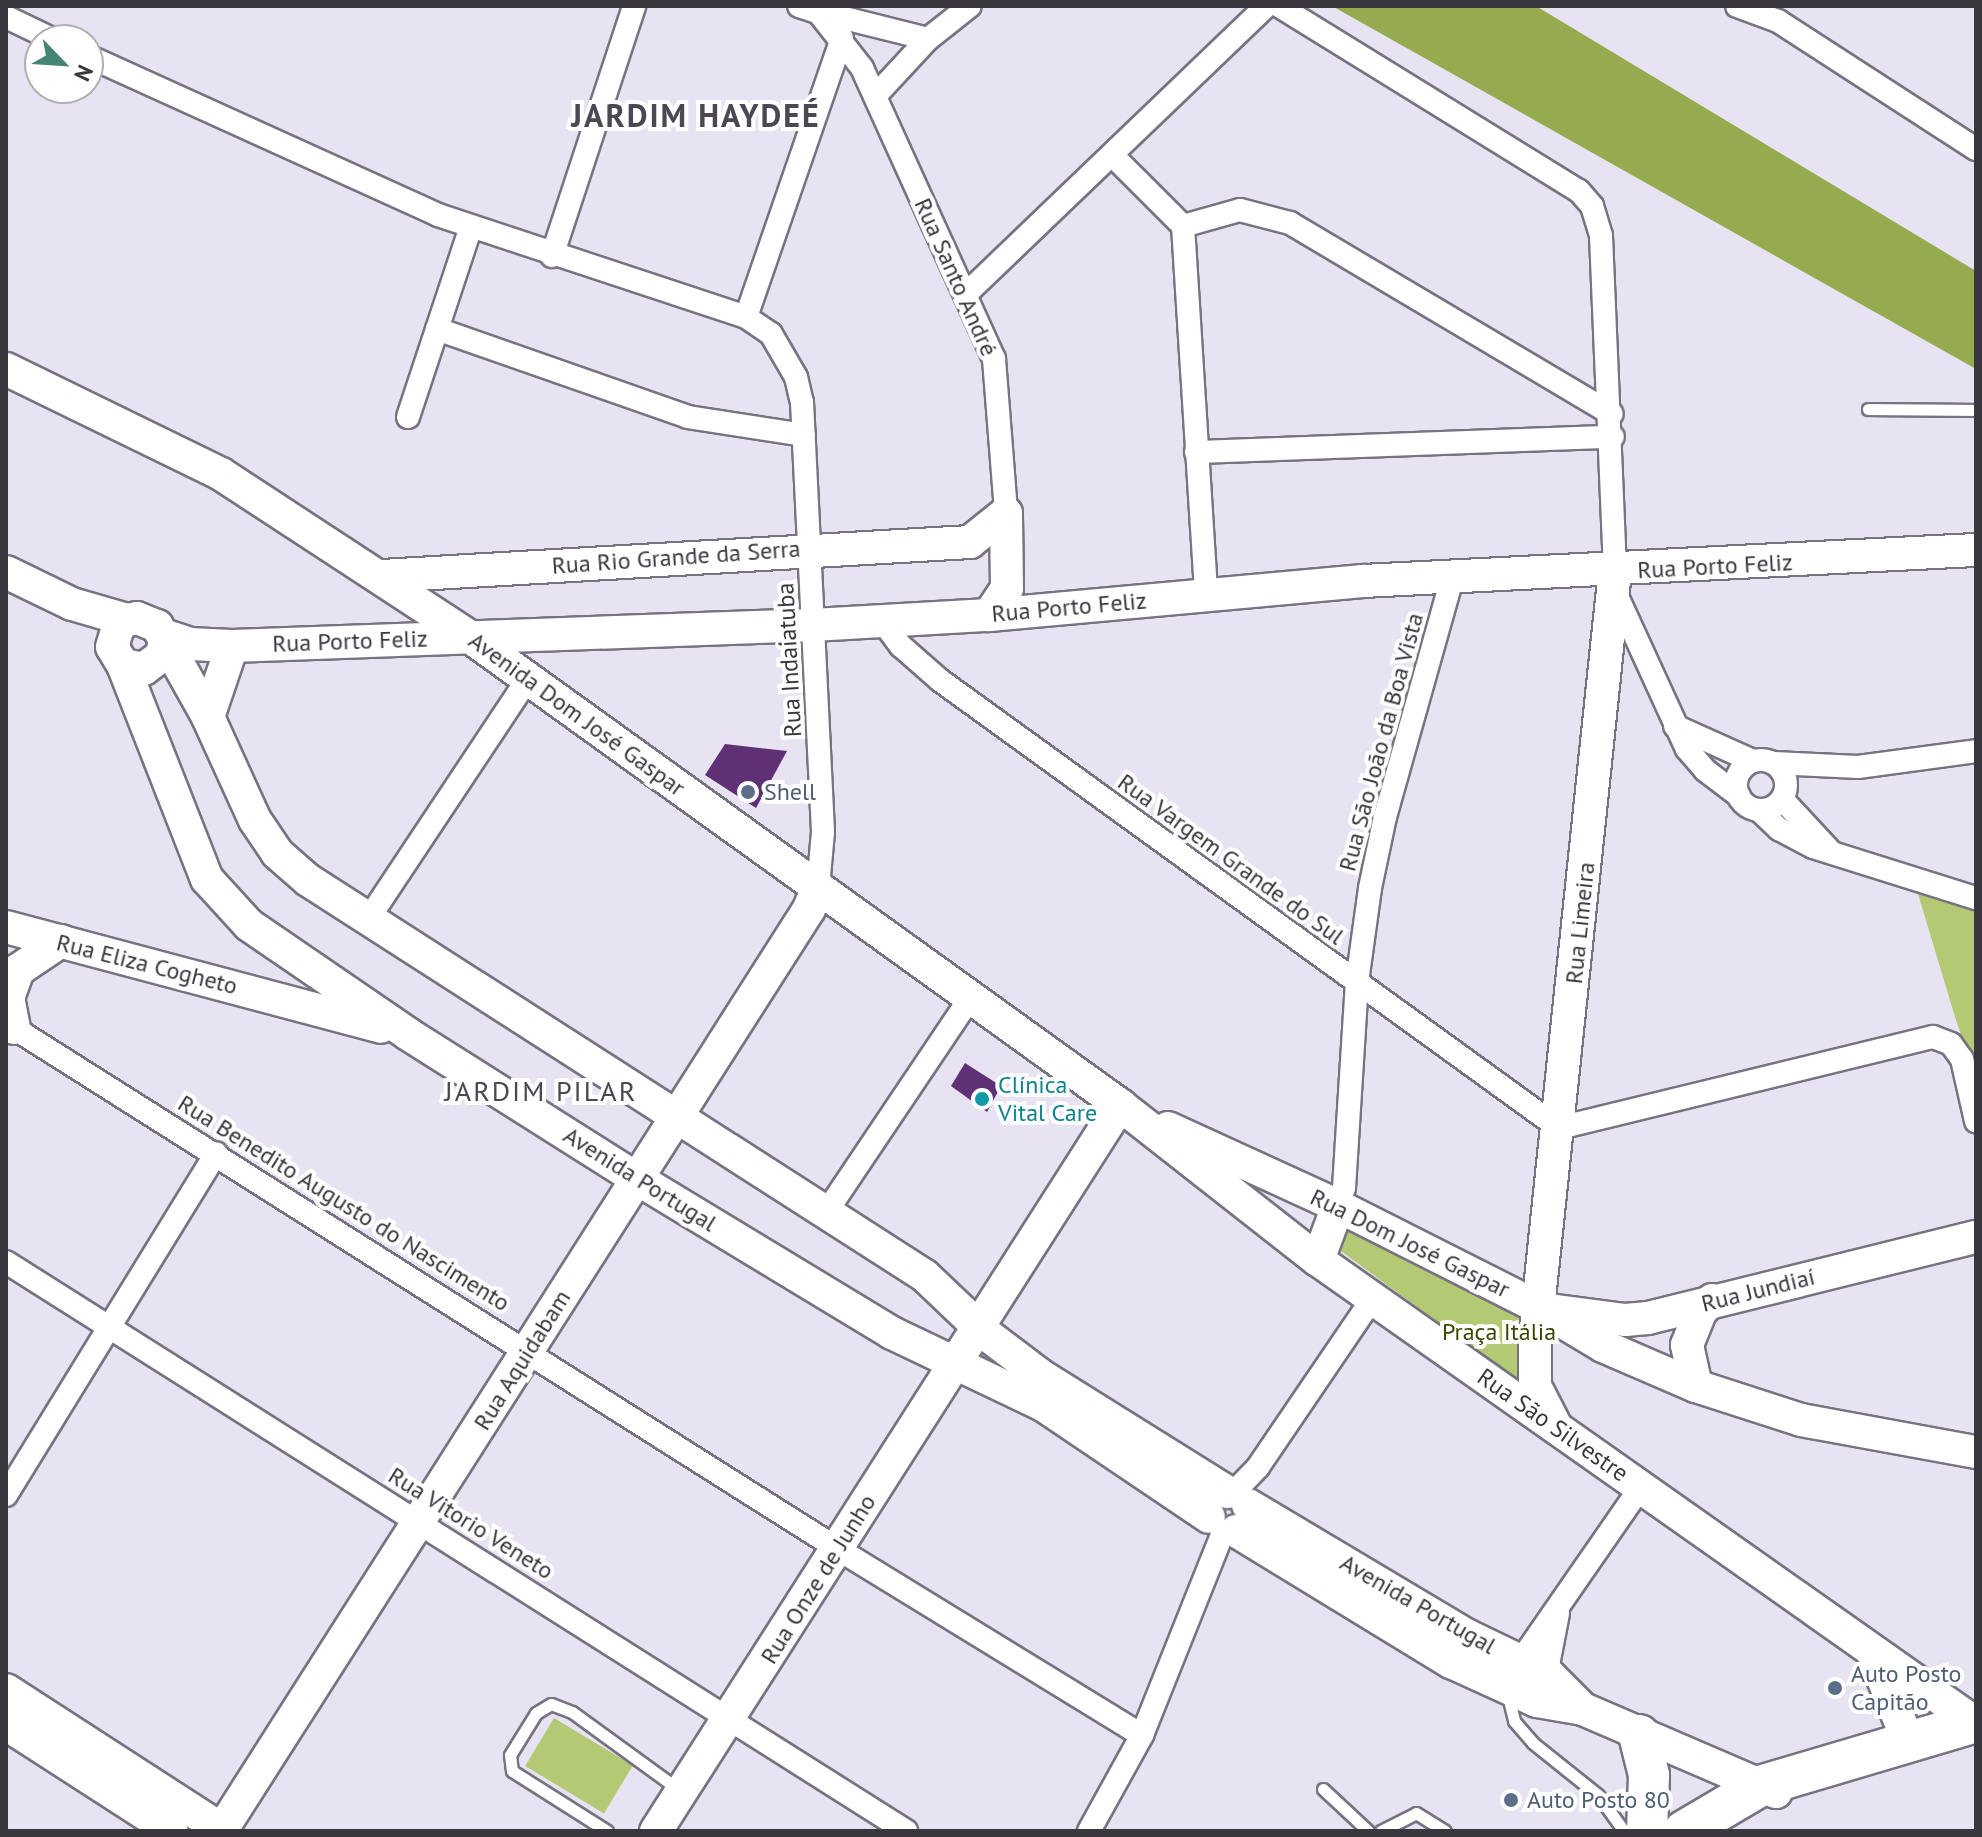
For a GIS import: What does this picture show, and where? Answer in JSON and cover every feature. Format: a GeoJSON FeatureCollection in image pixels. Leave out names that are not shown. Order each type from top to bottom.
{"type":"FeatureCollection","features":[{"type":"Feature","properties":{"kind":"highway"},"geometry":{"type":"LineString","coordinates":[[1684,1831],[1773,1791],[1908,1741],[1975,1729]]}},
{"type":"Feature","properties":{"kind":"highway"},"geometry":{"type":"LineString","coordinates":[[1723,1831],[1773,1791],[1975,1729]]}},
{"type":"Feature","properties":{"kind":"highway"},"geometry":{"type":"LineString","coordinates":[[1639,1735],[1649,1775],[1647,1831]]}},
{"type":"Feature","properties":{"kind":"street"},"geometry":{"type":"LineString","coordinates":[[552,256],[634,6]]}},
{"type":"Feature","properties":{"kind":"street"},"geometry":{"type":"LineString","coordinates":[[876,95],[928,39],[970,6]]}},
{"type":"Feature","properties":{"kind":"street"},"geometry":{"type":"LineString","coordinates":[[967,293],[1114,157],[1266,6]]}},
{"type":"Feature","properties":{"kind":"street","name":"Rua Limeira"},"geometry":{"type":"LineString","coordinates":[[1279,6],[1586,198],[1601,236],[1613,437],[1614,580],[1559,1128],[1538,1307],[1521,1390]]}},
{"type":"Feature","properties":{"kind":"street"},"geometry":{"type":"LineString","coordinates":[[1737,6],[1775,13],[1976,149]]}},
{"type":"Feature","properties":{"kind":"street"},"geometry":{"type":"LineString","coordinates":[[808,9],[928,39]]}},
{"type":"Feature","properties":{"kind":"street","name":"Rua Santo André"},"geometry":{"type":"LineString","coordinates":[[808,9],[842,38],[876,95],[967,293],[999,381],[1007,580]]}},
{"type":"Feature","properties":{"kind":"street"},"geometry":{"type":"LineString","coordinates":[[746,317],[842,38]]}},
{"type":"Feature","properties":{"kind":"street","name":"Rua Indaiatuba"},"geometry":{"type":"LineString","coordinates":[[104,63],[365,185],[552,256],[746,317],[771,334],[784,353],[802,402],[823,832],[818,887]]}},
{"type":"Feature","properties":{"kind":"street"},"geometry":{"type":"LineString","coordinates":[[1114,157],[1183,226],[1206,594]]}},
{"type":"Feature","properties":{"kind":"street"},"geometry":{"type":"LineString","coordinates":[[1183,226],[1240,210],[1290,223],[1612,414]]}},
{"type":"Feature","properties":{"kind":"street"},"geometry":{"type":"LineString","coordinates":[[408,417],[471,227]]}},
{"type":"Feature","properties":{"kind":"street"},"geometry":{"type":"LineString","coordinates":[[437,329],[674,413],[735,427],[804,435]]}},
{"type":"Feature","properties":{"kind":"street","name":"Avenida Dom José Gaspar"},"geometry":{"type":"LineString","coordinates":[[6,369],[221,474],[382,576],[1120,1105]]}},
{"type":"Feature","properties":{"kind":"street"},"geometry":{"type":"LineString","coordinates":[[1196,452],[1613,437]]}},
{"type":"Feature","properties":{"kind":"street"},"geometry":{"type":"LineString","coordinates":[[1006,513],[970,542],[1007,580],[1045,611]]}},
{"type":"Feature","properties":{"kind":"street","name":"Rua Rio Grande da Serra"},"geometry":{"type":"LineString","coordinates":[[382,576],[970,542]]}},
{"type":"Feature","properties":{"kind":"street","name":"Rua Porto Feliz"},"geometry":{"type":"LineString","coordinates":[[121,644],[148,620],[163,640],[232,646],[813,625],[1045,611],[1206,594],[1452,578],[1614,580],[1976,550]]}},
{"type":"Feature","properties":{"kind":"street","name":"Avenida Portugal"},"geometry":{"type":"LineString","coordinates":[[6,572],[72,604],[121,644],[207,879],[249,925],[408,1034],[636,1178],[892,1333],[954,1358],[1232,1510]]}},
{"type":"Feature","properties":{"kind":"street","name":"Rua São João da Boa Vista"},"geometry":{"type":"LineString","coordinates":[[1338,1206],[1344,1188],[1357,982],[1385,817],[1452,578]]}},
{"type":"Feature","properties":{"kind":"street"},"geometry":{"type":"LineString","coordinates":[[989,615],[1007,580]]}},
{"type":"Feature","properties":{"kind":"street"},"geometry":{"type":"LineString","coordinates":[[1614,580],[1675,726],[1697,762],[1793,838],[1976,898]]}},
{"type":"Feature","properties":{"kind":"street","name":"Rua Vargem Grande do Sul"},"geometry":{"type":"LineString","coordinates":[[882,621],[941,681],[1559,1128]]}},
{"type":"Feature","properties":{"kind":"street"},"geometry":{"type":"LineString","coordinates":[[121,644],[144,669],[154,664],[163,640]]}},
{"type":"Feature","properties":{"kind":"street","name":"Avenida Portugal"},"geometry":{"type":"LineString","coordinates":[[163,640],[208,717],[255,820],[277,853],[367,921],[933,1282],[976,1324],[1040,1375],[1451,1662],[1512,1674],[1639,1735],[1773,1791]]}},
{"type":"Feature","properties":{"kind":"street"},"geometry":{"type":"LineString","coordinates":[[208,717],[232,646]]}},
{"type":"Feature","properties":{"kind":"street"},"geometry":{"type":"LineString","coordinates":[[367,921],[528,679]]}},
{"type":"Feature","properties":{"kind":"street"},"geometry":{"type":"LineString","coordinates":[[1675,726],[1764,762],[1784,775],[1784,795],[1832,853]]}},
{"type":"Feature","properties":{"kind":"street"},"geometry":{"type":"LineString","coordinates":[[1739,796],[1740,771],[1764,762],[1822,767],[1901,764],[1976,751]]}},
{"type":"Feature","properties":{"kind":"street"},"geometry":{"type":"LineString","coordinates":[[1759,810],[1822,767]]}},
{"type":"Feature","properties":{"kind":"street","name":"Rua Aquidabam"},"geometry":{"type":"LineString","coordinates":[[222,1831],[421,1522],[818,887]]}},
{"type":"Feature","properties":{"kind":"street","name":"Rua Eliza Cogheto"},"geometry":{"type":"LineString","coordinates":[[6,927],[408,1034]]}},
{"type":"Feature","properties":{"kind":"street"},"geometry":{"type":"LineString","coordinates":[[10,1025],[8,998],[18,970],[61,941]]}},
{"type":"Feature","properties":{"kind":"street"},"geometry":{"type":"LineString","coordinates":[[288,1000],[320,974]]}},
{"type":"Feature","properties":{"kind":"street"},"geometry":{"type":"LineString","coordinates":[[825,1214],[971,997]]}},
{"type":"Feature","properties":{"kind":"street","name":"Rua Benedito Augusto do Nascimento"},"geometry":{"type":"LineString","coordinates":[[10,1025],[528,1349],[838,1549],[1142,1735]]}},
{"type":"Feature","properties":{"kind":"street"},"geometry":{"type":"LineString","coordinates":[[1559,1128],[1933,1037],[1943,1040],[1962,1059],[1976,1121]]}},
{"type":"Feature","properties":{"kind":"street","name":"Rua Dom José Gaspar"},"geometry":{"type":"LineString","coordinates":[[1120,1105],[1338,1206],[1538,1307],[1603,1346],[1696,1386],[1801,1420],[1976,1452]]}},
{"type":"Feature","properties":{"kind":"street","name":"Rua São Silvestre"},"geometry":{"type":"LineString","coordinates":[[1120,1105],[1318,1260],[1372,1299],[1521,1390],[1556,1426],[1975,1729]]}},
{"type":"Feature","properties":{"kind":"street","name":"Rua Onze de Junho"},"geometry":{"type":"LineString","coordinates":[[656,1831],[838,1549],[954,1358],[1120,1105]]}},
{"type":"Feature","properties":{"kind":"street"},"geometry":{"type":"LineString","coordinates":[[6,1495],[216,1153]]}},
{"type":"Feature","properties":{"kind":"street"},"geometry":{"type":"LineString","coordinates":[[1318,1260],[1338,1206]]}},
{"type":"Feature","properties":{"kind":"street","name":"Rua Jundiaí"},"geometry":{"type":"LineString","coordinates":[[1538,1307],[1625,1320],[1976,1237]]}},
{"type":"Feature","properties":{"kind":"street","name":"Rua Vitorio Veneto"},"geometry":{"type":"LineString","coordinates":[[6,1262],[731,1717],[906,1831]]}},
{"type":"Feature","properties":{"kind":"street"},"geometry":{"type":"LineString","coordinates":[[1089,1831],[1142,1735],[1232,1510],[1372,1299]]}},
{"type":"Feature","properties":{"kind":"street"},"geometry":{"type":"LineString","coordinates":[[1696,1386],[1687,1345],[1700,1312],[1712,1300]]}},
{"type":"Feature","properties":{"kind":"street"},"geometry":{"type":"LineString","coordinates":[[1512,1674],[1558,1613],[1641,1487]]}},
{"type":"Feature","properties":{"kind":"street"},"geometry":{"type":"LineString","coordinates":[[1543,1688],[1558,1613]]}},
{"type":"Feature","properties":{"kind":"street"},"geometry":{"type":"LineString","coordinates":[[1874,1656],[1908,1741]]}},
{"type":"Feature","properties":{"kind":"street"},"geometry":{"type":"LineString","coordinates":[[9,1707],[222,1831]]}},
{"type":"Feature","properties":{"kind":"street"},"geometry":{"type":"LineString","coordinates":[[9,1707],[172,1831]]}},
{"type":"Feature","properties":{"kind":"lane"},"geometry":{"type":"LineString","coordinates":[[1868,409],[1976,410]]}},
{"type":"Feature","properties":{"kind":"lane"},"geometry":{"type":"LineString","coordinates":[[1512,1674],[1514,1721],[1533,1743],[1598,1795],[1624,1831]]}},
{"type":"Feature","properties":{"kind":"lane"},"geometry":{"type":"LineString","coordinates":[[607,1831],[512,1771],[510,1755],[536,1713],[551,1704],[572,1712],[682,1792]]}},
{"type":"Feature","properties":{"kind":"lane"},"geometry":{"type":"LineString","coordinates":[[1323,1789],[1368,1831]]}},
{"type":"Feature","properties":{"kind":"lane"},"geometry":{"type":"LineString","coordinates":[[1381,1831],[1416,1813],[1445,1831]]}},
{"type":"Feature","properties":{"kind":"green space"},"geometry":{"type":"Polygon","coordinates":[[[1332,6],[1536,6],[1976,271],[1976,369],[1332,6]]]}},
{"type":"Feature","properties":{"kind":"green space"},"geometry":{"type":"Polygon","coordinates":[[[1918,894],[1976,908],[1976,1079],[1955,1017],[1918,894]]]}},
{"type":"Feature","properties":{"kind":"green space","name":"Praça Itália"},"geometry":{"type":"Polygon","coordinates":[[[1348,1224],[1530,1315],[1527,1388],[1341,1251],[1348,1224]]]}},
{"type":"Feature","properties":{"kind":"green space"},"geometry":{"type":"Polygon","coordinates":[[[554,1718],[633,1765],[604,1813],[525,1766],[554,1718]]]}},
{"type":"Feature","properties":{"kind":"building","name":"Shell"},"geometry":{"type":"Polygon","coordinates":[[[725,744],[787,751],[756,808],[705,775],[725,744]]]}},
{"type":"Feature","properties":{"kind":"building","name":"Clínica Vital Care"},"geometry":{"type":"Polygon","coordinates":[[[965,1063],[1001,1086],[987,1112],[951,1086],[965,1063]]]}},
{"type":"Feature","properties":{"kind":"place","name":"Shell"},"geometry":{"type":"Point","coordinates":[748,792]}},
{"type":"Feature","properties":{"kind":"place","name":"Clínica Vital Care"},"geometry":{"type":"Point","coordinates":[982,1099]}},
{"type":"Feature","properties":{"kind":"place","name":"Auto Posto Capitão"},"geometry":{"type":"Point","coordinates":[1835,1688]}},
{"type":"Feature","properties":{"kind":"place","name":"Auto Posto 80"},"geometry":{"type":"Point","coordinates":[1511,1800]}},
{"type":"Feature","properties":{"kind":"district","name":"JARDIM HAYDEÉ"},"geometry":{"type":"Point","coordinates":[696,115]}},
{"type":"Feature","properties":{"kind":"district","name":"JARDIM PILAR"},"geometry":{"type":"Point","coordinates":[541,1091]}}]}
